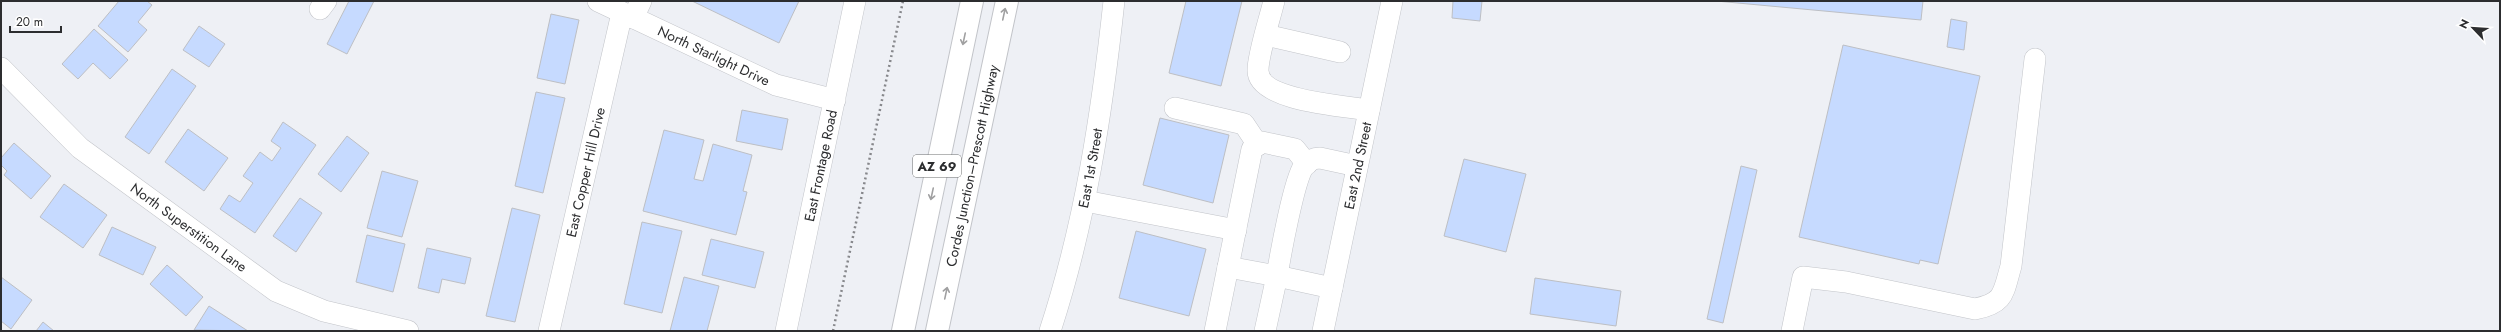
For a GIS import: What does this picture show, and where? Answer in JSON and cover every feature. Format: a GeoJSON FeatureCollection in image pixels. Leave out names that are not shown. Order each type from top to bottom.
{"type":"FeatureCollection","features":[{"type":"Feature","properties":{"kind":"main road","name":"AZ 69"},"geometry":{"type":"LineString","coordinates":[[903,331],[972,1]]}},
{"type":"Feature","properties":{"kind":"main road","name":"Cordes Junction–Prescott Highway"},"geometry":{"type":"LineString","coordinates":[[937,331],[1006,1]]}},
{"type":"Feature","properties":{"kind":"street","name":"North Starlight Drive"},"geometry":{"type":"LineString","coordinates":[[598,1],[632,11],[776,85],[835,100]]}},
{"type":"Feature","properties":{"kind":"street","name":"East Frontage Road"},"geometry":{"type":"LineString","coordinates":[[786,331],[855,1]]}},
{"type":"Feature","properties":{"kind":"street","name":"East 1st Street"},"geometry":{"type":"LineString","coordinates":[[1050,331],[1060,300],[1085,201],[1106,79],[1114,1]]}},
{"type":"Feature","properties":{"kind":"street"},"geometry":{"type":"LineString","coordinates":[[1274,1],[1257,70],[1262,83],[1272,90],[1289,97],[1369,110]]}},
{"type":"Feature","properties":{"kind":"street","name":"East 2nd Street"},"geometry":{"type":"LineString","coordinates":[[1323,331],[1392,1]]}},
{"type":"Feature","properties":{"kind":"street","name":"East Copper Hill Drive"},"geometry":{"type":"LineString","coordinates":[[549,331],[632,11]]}},
{"type":"Feature","properties":{"kind":"street"},"geometry":{"type":"LineString","coordinates":[[1266,35],[1340,52]]}},
{"type":"Feature","properties":{"kind":"street"},"geometry":{"type":"LineString","coordinates":[[1792,331],[1803,277],[1846,282],[1975,309],[1991,306],[2001,297],[2011,266],[2035,59]]}},
{"type":"Feature","properties":{"kind":"street","name":"North Superstition Lane"},"geometry":{"type":"LineString","coordinates":[[1,68],[80,148],[276,291],[324,311],[408,331]]}},
{"type":"Feature","properties":{"kind":"street"},"geometry":{"type":"LineString","coordinates":[[1175,108],[1244,124],[1258,145]]}},
{"type":"Feature","properties":{"kind":"street"},"geometry":{"type":"LineString","coordinates":[[1215,331],[1252,149],[1262,142],[1295,149],[1307,164]]}},
{"type":"Feature","properties":{"kind":"street"},"geometry":{"type":"LineString","coordinates":[[1265,331],[1278,276],[1280,256],[1301,172],[1314,158],[1357,166]]}},
{"type":"Feature","properties":{"kind":"street"},"geometry":{"type":"LineString","coordinates":[[1085,201],[1236,230]]}},
{"type":"Feature","properties":{"kind":"street"},"geometry":{"type":"LineString","coordinates":[[1228,267],[1332,288]]}},
{"type":"Feature","properties":{"kind":"path"},"geometry":{"type":"LineString","coordinates":[[833,331],[903,1]]}},
{"type":"Feature","properties":{"kind":"building"},"geometry":{"type":"Polygon","coordinates":[[[119,1],[147,1],[152,5],[138,22],[147,30],[128,52],[98,26],[119,1]]]}},
{"type":"Feature","properties":{"kind":"building"},"geometry":{"type":"Polygon","coordinates":[[[349,1],[374,1],[347,54],[327,44],[349,1]]]}},
{"type":"Feature","properties":{"kind":"building"},"geometry":{"type":"Polygon","coordinates":[[[692,1],[799,1],[779,43],[692,1]]]}},
{"type":"Feature","properties":{"kind":"building"},"geometry":{"type":"Polygon","coordinates":[[[1186,1],[1242,1],[1221,86],[1169,73],[1186,1]]]}},
{"type":"Feature","properties":{"kind":"building"},"geometry":{"type":"Polygon","coordinates":[[[1453,1],[1482,1],[1480,21],[1452,18],[1453,1]]]}},
{"type":"Feature","properties":{"kind":"building"},"geometry":{"type":"Polygon","coordinates":[[[1716,1],[1923,1],[1921,20],[1716,1]]]}},
{"type":"Feature","properties":{"kind":"building"},"geometry":{"type":"Polygon","coordinates":[[[551,14],[579,20],[565,84],[537,78],[551,14]]]}},
{"type":"Feature","properties":{"kind":"building"},"geometry":{"type":"Polygon","coordinates":[[[1951,19],[1967,22],[1964,50],[1947,47],[1951,19]]]}},
{"type":"Feature","properties":{"kind":"building"},"geometry":{"type":"Polygon","coordinates":[[[199,26],[225,44],[209,67],[183,50],[199,26]]]}},
{"type":"Feature","properties":{"kind":"building"},"geometry":{"type":"Polygon","coordinates":[[[94,29],[128,60],[110,79],[93,63],[78,79],[62,64],[94,29]]]}},
{"type":"Feature","properties":{"kind":"building"},"geometry":{"type":"Polygon","coordinates":[[[1843,45],[1980,76],[1938,264],[1920,260],[1919,264],[1799,237],[1843,45]]]}},
{"type":"Feature","properties":{"kind":"building"},"geometry":{"type":"Polygon","coordinates":[[[172,69],[196,86],[149,154],[125,137],[172,69]]]}},
{"type":"Feature","properties":{"kind":"building"},"geometry":{"type":"Polygon","coordinates":[[[536,92],[565,98],[543,193],[515,186],[536,92]]]}},
{"type":"Feature","properties":{"kind":"building"},"geometry":{"type":"Polygon","coordinates":[[[742,110],[788,119],[782,150],[736,141],[742,110]]]}},
{"type":"Feature","properties":{"kind":"building"},"geometry":{"type":"Polygon","coordinates":[[[1160,118],[1229,135],[1213,203],[1143,185],[1160,118]]]}},
{"type":"Feature","properties":{"kind":"building"},"geometry":{"type":"Polygon","coordinates":[[[283,122],[316,145],[255,233],[220,209],[229,195],[240,202],[253,183],[243,176],[260,152],[272,161],[281,148],[271,141],[283,122]]]}},
{"type":"Feature","properties":{"kind":"building"},"geometry":{"type":"Polygon","coordinates":[[[188,129],[228,158],[204,191],[165,162],[188,129]]]}},
{"type":"Feature","properties":{"kind":"building"},"geometry":{"type":"Polygon","coordinates":[[[664,130],[704,140],[694,179],[703,181],[713,144],[752,155],[743,191],[747,192],[736,235],[643,211],[664,130]]]}},
{"type":"Feature","properties":{"kind":"building"},"geometry":{"type":"Polygon","coordinates":[[[347,136],[369,153],[341,192],[318,174],[347,136]]]}},
{"type":"Feature","properties":{"kind":"building"},"geometry":{"type":"Polygon","coordinates":[[[14,143],[51,176],[31,199],[4,175],[7,171],[1,165],[1,158],[14,143]]]}},
{"type":"Feature","properties":{"kind":"building"},"geometry":{"type":"Polygon","coordinates":[[[1464,159],[1526,174],[1506,252],[1444,236],[1464,159]]]}},
{"type":"Feature","properties":{"kind":"building"},"geometry":{"type":"Polygon","coordinates":[[[1741,166],[1757,170],[1723,323],[1707,319],[1741,166]]]}},
{"type":"Feature","properties":{"kind":"building"},"geometry":{"type":"Polygon","coordinates":[[[382,171],[418,181],[402,237],[367,228],[382,171]]]}},
{"type":"Feature","properties":{"kind":"building"},"geometry":{"type":"Polygon","coordinates":[[[64,184],[107,215],[83,248],[40,217],[64,184]]]}},
{"type":"Feature","properties":{"kind":"building"},"geometry":{"type":"Polygon","coordinates":[[[300,198],[322,213],[296,252],[273,236],[300,198]]]}},
{"type":"Feature","properties":{"kind":"building"},"geometry":{"type":"Polygon","coordinates":[[[512,208],[540,215],[515,322],[486,316],[512,208]]]}},
{"type":"Feature","properties":{"kind":"building"},"geometry":{"type":"Polygon","coordinates":[[[642,222],[682,231],[662,313],[624,304],[642,222]]]}},
{"type":"Feature","properties":{"kind":"building"},"geometry":{"type":"Polygon","coordinates":[[[112,227],[156,247],[143,275],[99,255],[112,227]]]}},
{"type":"Feature","properties":{"kind":"building"},"geometry":{"type":"Polygon","coordinates":[[[1136,231],[1206,249],[1189,316],[1119,298],[1136,231]]]}},
{"type":"Feature","properties":{"kind":"building"},"geometry":{"type":"Polygon","coordinates":[[[367,235],[405,244],[393,292],[356,282],[367,235]]]}},
{"type":"Feature","properties":{"kind":"building"},"geometry":{"type":"Polygon","coordinates":[[[711,239],[764,252],[755,288],[702,275],[711,239]]]}},
{"type":"Feature","properties":{"kind":"building"},"geometry":{"type":"Polygon","coordinates":[[[427,248],[471,258],[465,284],[442,279],[439,293],[418,288],[427,248]]]}},
{"type":"Feature","properties":{"kind":"building"},"geometry":{"type":"Polygon","coordinates":[[[167,265],[203,297],[186,316],[150,284],[167,265]]]}},
{"type":"Feature","properties":{"kind":"building"},"geometry":{"type":"Polygon","coordinates":[[[1,277],[32,300],[11,329],[1,321],[1,277]]]}},
{"type":"Feature","properties":{"kind":"building"},"geometry":{"type":"Polygon","coordinates":[[[684,277],[719,286],[707,331],[670,331],[684,277]]]}},
{"type":"Feature","properties":{"kind":"building"},"geometry":{"type":"Polygon","coordinates":[[[1535,278],[1621,291],[1616,326],[1530,314],[1535,278]]]}},
{"type":"Feature","properties":{"kind":"building"},"geometry":{"type":"Polygon","coordinates":[[[209,306],[248,331],[194,330],[209,306]]]}},
{"type":"Feature","properties":{"kind":"building"},"geometry":{"type":"Polygon","coordinates":[[[43,322],[54,331],[36,331],[43,322]]]}}]}
